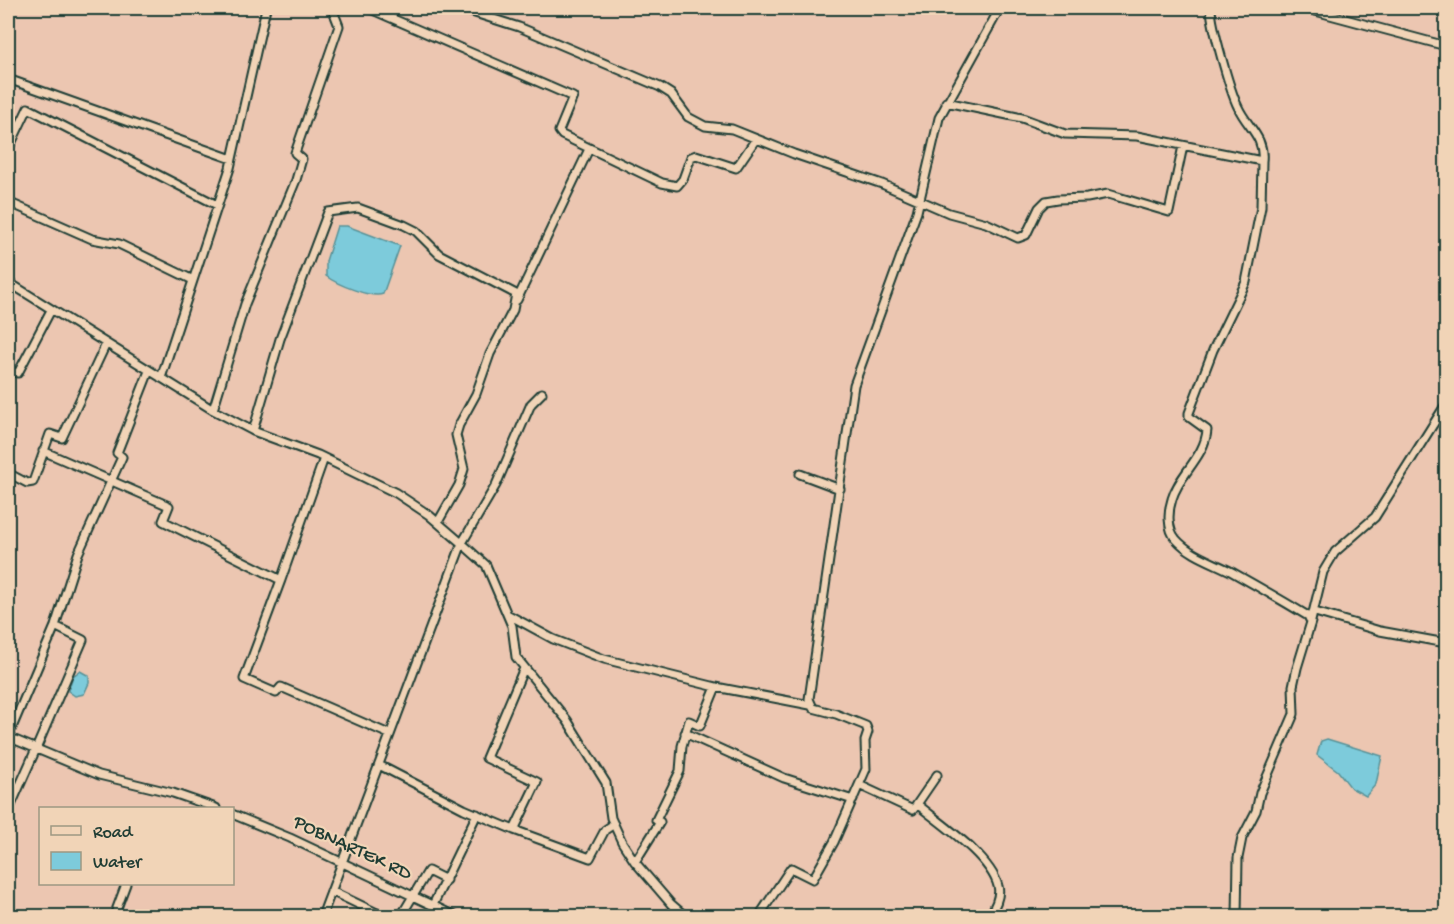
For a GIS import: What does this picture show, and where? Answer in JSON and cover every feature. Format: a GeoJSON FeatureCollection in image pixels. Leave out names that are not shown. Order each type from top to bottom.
{"type":"FeatureCollection","features":[{"type":"Feature","properties":{"kind":"street"},"geometry":{"type":"LineString","coordinates":[[160,378],[232,159],[267,8]]}},
{"type":"Feature","properties":{"kind":"street"},"geometry":{"type":"LineString","coordinates":[[213,410],[245,304],[297,180],[302,159],[295,153],[339,26],[332,8]]}},
{"type":"Feature","properties":{"kind":"street"},"geometry":{"type":"LineString","coordinates":[[368,8],[573,97],[559,131],[563,136],[662,183],[677,186],[683,179],[690,157],[701,156],[736,168],[756,139]]}},
{"type":"Feature","properties":{"kind":"street"},"geometry":{"type":"LineString","coordinates":[[459,8],[519,27],[665,90],[688,117],[698,123],[732,129],[920,199],[949,213],[986,223],[1018,238],[1026,235],[1039,208],[1046,201],[1108,194],[1168,212],[1172,207],[1183,146]]}},
{"type":"Feature","properties":{"kind":"street"},"geometry":{"type":"LineString","coordinates":[[810,705],[812,675],[854,385],[908,239],[920,199],[936,126],[946,102],[999,10],[987,8]]}},
{"type":"Feature","properties":{"kind":"street"},"geometry":{"type":"LineString","coordinates":[[1211,8],[1212,25],[1237,104],[1259,138],[1262,161],[1261,207],[1249,270],[1188,413],[1189,417],[1207,430],[1207,435],[1198,455],[1177,483],[1170,506],[1170,527],[1176,539],[1185,547],[1259,587],[1308,616],[1311,621]]}},
{"type":"Feature","properties":{"kind":"street"},"geometry":{"type":"LineString","coordinates":[[1304,8],[1446,46]]}},
{"type":"Feature","properties":{"kind":"street"},"geometry":{"type":"LineString","coordinates":[[8,79],[232,159]]}},
{"type":"Feature","properties":{"kind":"street"},"geometry":{"type":"LineString","coordinates":[[946,102],[1022,118],[1065,134],[1137,136],[1262,161]]}},
{"type":"Feature","properties":{"kind":"street"},"geometry":{"type":"LineString","coordinates":[[8,150],[28,108],[217,205]]}},
{"type":"Feature","properties":{"kind":"street"},"geometry":{"type":"LineString","coordinates":[[438,522],[464,469],[456,435],[459,425],[589,148]]}},
{"type":"Feature","properties":{"kind":"street"},"geometry":{"type":"LineString","coordinates":[[8,202],[92,239],[119,244],[193,280]]}},
{"type":"Feature","properties":{"kind":"street"},"geometry":{"type":"LineString","coordinates":[[253,431],[280,339],[328,212],[358,208],[404,225],[416,231],[439,254],[511,290],[516,294],[517,300]]}},
{"type":"Feature","properties":{"kind":"street"},"geometry":{"type":"LineString","coordinates":[[8,282],[213,410],[253,431],[324,458],[396,493],[438,522],[486,565],[512,626],[516,657],[567,720],[606,783],[614,824],[635,862],[671,904],[685,916]]}},
{"type":"Feature","properties":{"kind":"street"},"geometry":{"type":"LineString","coordinates":[[8,371],[18,373],[51,310]]}},
{"type":"Feature","properties":{"kind":"street"},"geometry":{"type":"LineString","coordinates":[[8,473],[31,484],[50,434],[63,436],[106,344]]}},
{"type":"Feature","properties":{"kind":"street"},"geometry":{"type":"LineString","coordinates":[[149,371],[117,452],[122,457],[78,554],[55,626],[8,737],[99,776],[195,805]]}},
{"type":"Feature","properties":{"kind":"street"},"geometry":{"type":"LineString","coordinates":[[322,916],[462,543],[496,485],[531,404],[542,393]]}},
{"type":"Feature","properties":{"kind":"street"},"geometry":{"type":"LineString","coordinates":[[1238,916],[1238,858],[1242,838],[1256,811],[1260,794],[1294,714],[1293,686],[1315,612],[1323,572],[1335,552],[1376,517],[1446,404]]}},
{"type":"Feature","properties":{"kind":"street"},"geometry":{"type":"LineString","coordinates":[[44,451],[169,506],[163,521],[281,580]]}},
{"type":"Feature","properties":{"kind":"street"},"geometry":{"type":"LineString","coordinates":[[324,458],[244,679],[276,693],[280,687],[389,734]]}},
{"type":"Feature","properties":{"kind":"street"},"geometry":{"type":"LineString","coordinates":[[800,474],[840,489]]}},
{"type":"Feature","properties":{"kind":"street"},"geometry":{"type":"LineString","coordinates":[[1315,612],[1380,631],[1446,643]]}},
{"type":"Feature","properties":{"kind":"street"},"geometry":{"type":"LineString","coordinates":[[507,614],[553,639],[604,659],[716,687],[810,705],[859,722],[868,729],[866,770],[834,842],[813,879],[791,868],[759,916]]}},
{"type":"Feature","properties":{"kind":"street"},"geometry":{"type":"LineString","coordinates":[[8,812],[83,640],[55,626]]}},
{"type":"Feature","properties":{"kind":"street"},"geometry":{"type":"LineString","coordinates":[[514,830],[537,782],[486,758],[524,668]]}},
{"type":"Feature","properties":{"kind":"street"},"geometry":{"type":"LineString","coordinates":[[635,862],[660,822],[656,820],[680,771],[689,720],[700,726],[716,687]]}},
{"type":"Feature","properties":{"kind":"street"},"geometry":{"type":"LineString","coordinates":[[685,733],[784,778],[853,800]]}},
{"type":"Feature","properties":{"kind":"street"},"geometry":{"type":"LineString","coordinates":[[379,765],[477,814],[590,858],[605,830],[614,824]]}},
{"type":"Feature","properties":{"kind":"street"},"geometry":{"type":"LineString","coordinates":[[859,784],[913,810],[937,776]]}},
{"type":"Feature","properties":{"kind":"street"},"geometry":{"type":"LineString","coordinates":[[916,804],[989,866],[999,889],[994,909],[989,916]]}},
{"type":"Feature","properties":{"kind":"street"},"geometry":{"type":"LineString","coordinates":[[433,905],[477,814]]}},
{"type":"Feature","properties":{"kind":"street","name":"POBNARTEK RD"},"geometry":{"type":"LineString","coordinates":[[234,815],[290,838],[455,916]]}},
{"type":"Feature","properties":{"kind":"street"},"geometry":{"type":"LineString","coordinates":[[401,916],[415,897],[428,872],[446,880]]}},
{"type":"Feature","properties":{"kind":"street"},"geometry":{"type":"LineString","coordinates":[[114,916],[126,885]]}},
{"type":"Feature","properties":{"kind":"street"},"geometry":{"type":"LineString","coordinates":[[331,891],[383,916]]}},
{"type":"Feature","properties":{"kind":"water"},"geometry":{"type":"Polygon","coordinates":[[[337,226],[347,226],[400,246],[383,294],[363,293],[326,276],[326,261],[337,226]]]}},
{"type":"Feature","properties":{"kind":"water"},"geometry":{"type":"Polygon","coordinates":[[[80,671],[89,676],[89,683],[84,694],[75,696],[68,691],[73,676],[80,671]]]}},
{"type":"Feature","properties":{"kind":"water"},"geometry":{"type":"Polygon","coordinates":[[[1327,739],[1382,756],[1376,784],[1366,796],[1351,788],[1338,771],[1317,755],[1321,741],[1327,739]]]}}]}
